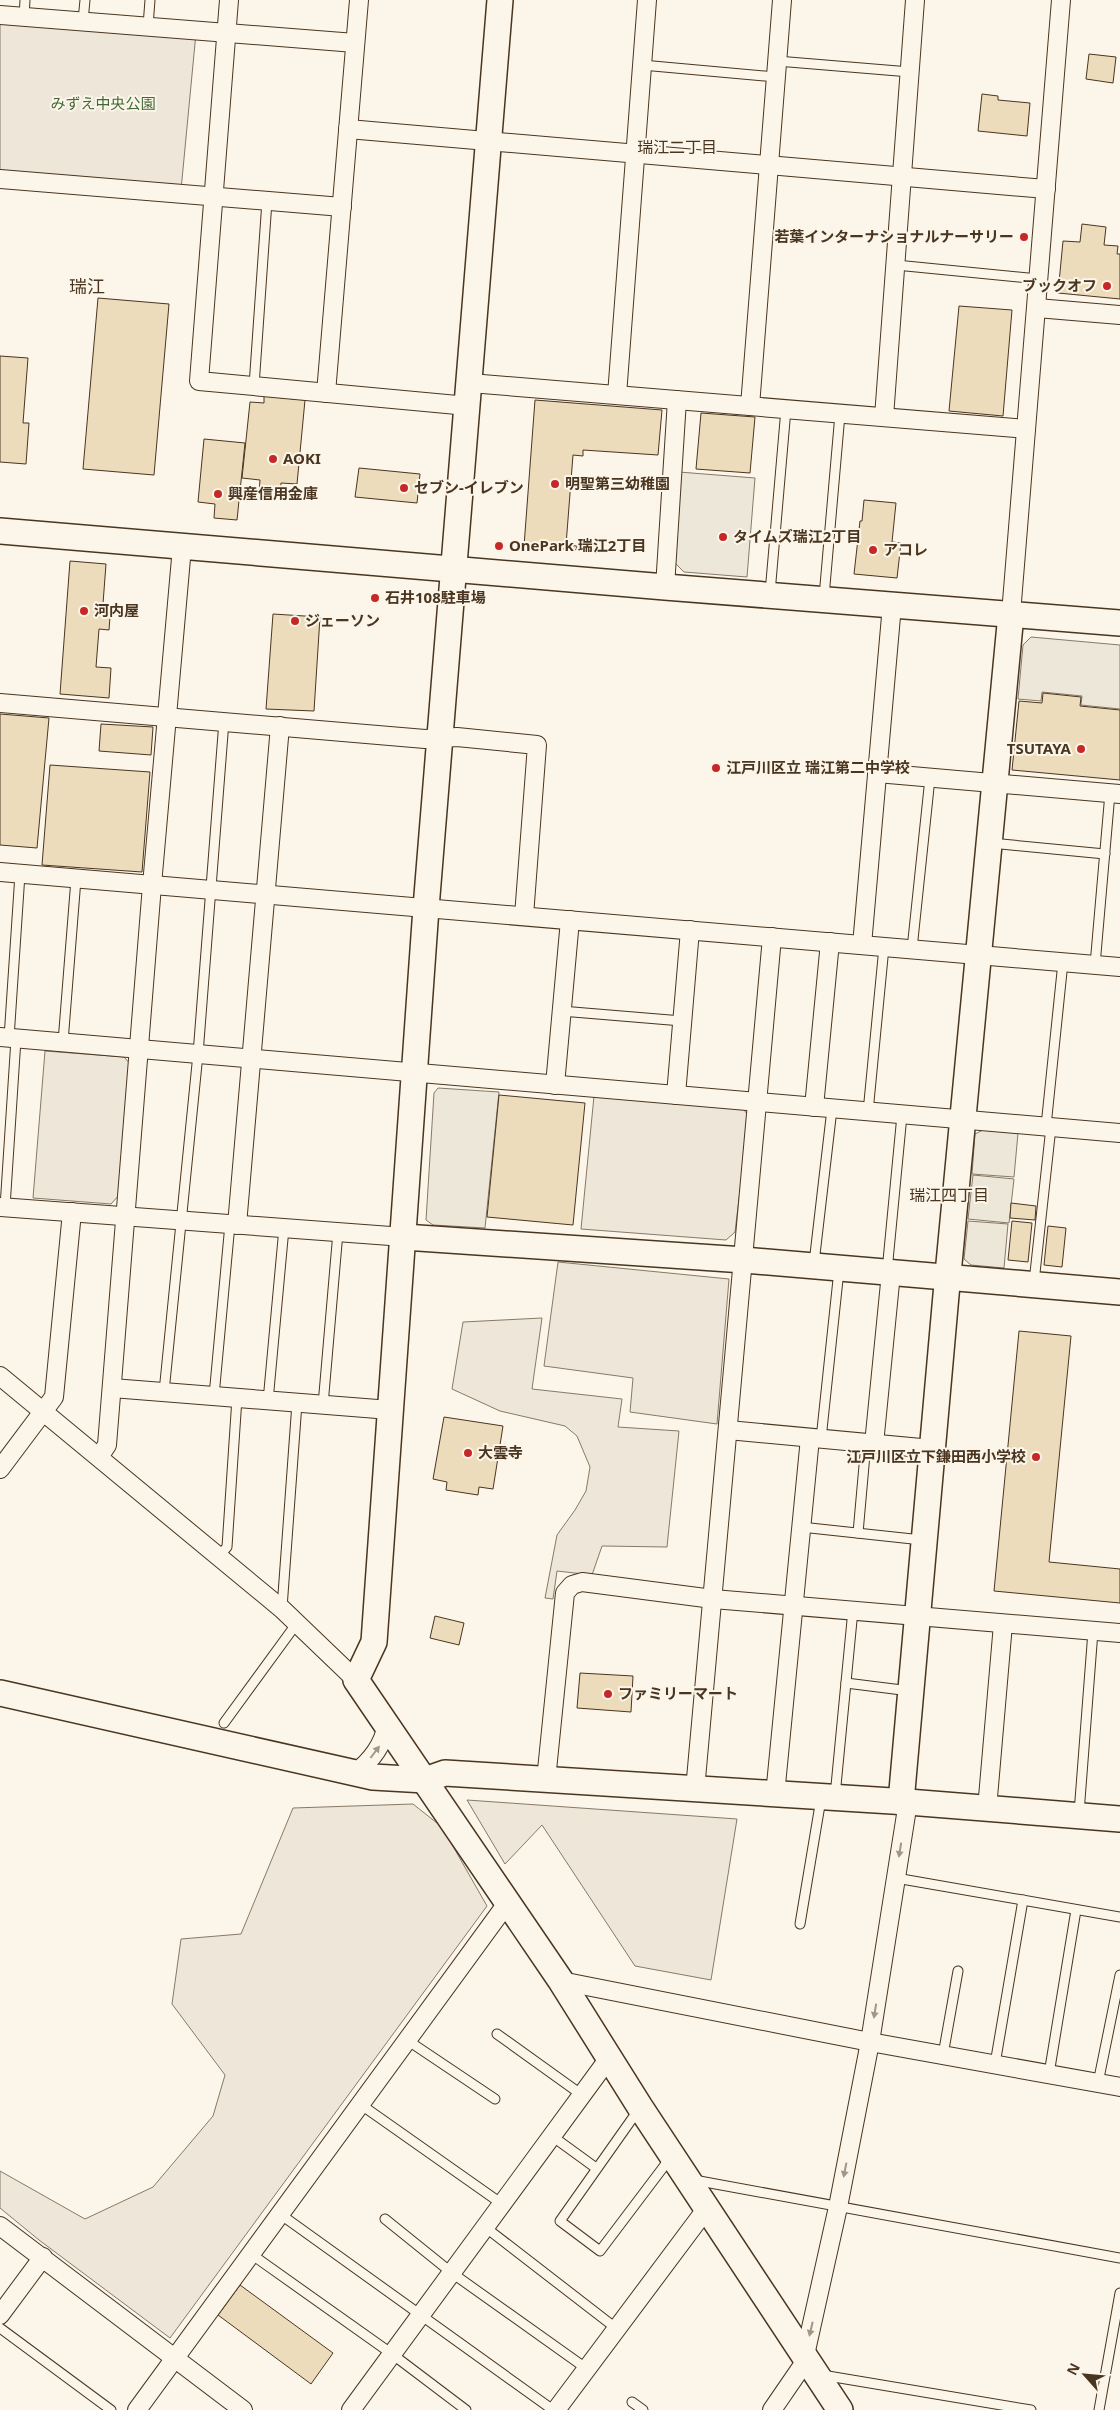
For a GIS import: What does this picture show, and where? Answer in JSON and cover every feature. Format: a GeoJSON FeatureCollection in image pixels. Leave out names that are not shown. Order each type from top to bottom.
{"type":"FeatureCollection","features":[{"type":"Feature","properties":{"kind":"street"},"geometry":{"type":"LineString","coordinates":[[229,0],[199,381],[326,393],[617,395],[1026,429]]}},
{"type":"Feature","properties":{"kind":"street"},"geometry":{"type":"LineString","coordinates":[[326,393],[358,0]]}},
{"type":"Feature","properties":{"kind":"street"},"geometry":{"type":"LineString","coordinates":[[356,1680],[374,1642],[426,908],[500,0]]}},
{"type":"Feature","properties":{"kind":"street"},"geometry":{"type":"LineString","coordinates":[[617,395],[647,0]]}},
{"type":"Feature","properties":{"kind":"street"},"geometry":{"type":"LineString","coordinates":[[750,406],[782,0]]}},
{"type":"Feature","properties":{"kind":"street"},"geometry":{"type":"LineString","coordinates":[[884,418],[915,0]]}},
{"type":"Feature","properties":{"kind":"street"},"geometry":{"type":"LineString","coordinates":[[772,2410],[810,2363],[870,2042],[896,1878],[905,1802],[911,1691],[932,1449],[993,783],[1011,614],[1062,0]]}},
{"type":"Feature","properties":{"kind":"street"},"geometry":{"type":"LineString","coordinates":[[0,15],[25,8],[83,21],[355,43]]}},
{"type":"Feature","properties":{"kind":"street"},"geometry":{"type":"LineString","coordinates":[[348,129],[1046,189]]}},
{"type":"Feature","properties":{"kind":"street"},"geometry":{"type":"LineString","coordinates":[[0,179],[342,207]]}},
{"type":"Feature","properties":{"kind":"street"},"geometry":{"type":"LineString","coordinates":[[1037,308],[1120,315]]}},
{"type":"Feature","properties":{"kind":"street"},"geometry":{"type":"LineString","coordinates":[[665,588],[677,400]]}},
{"type":"Feature","properties":{"kind":"street"},"geometry":{"type":"LineString","coordinates":[[0,530],[182,547],[455,568],[665,588],[1120,623]]}},
{"type":"Feature","properties":{"kind":"street"},"geometry":{"type":"LineString","coordinates":[[99,1457],[107,1445],[152,885],[182,547]]}},
{"type":"Feature","properties":{"kind":"street"},"geometry":{"type":"LineString","coordinates":[[862,945],[892,605]]}},
{"type":"Feature","properties":{"kind":"street"},"geometry":{"type":"LineString","coordinates":[[0,703],[440,738],[457,737],[537,745],[524,916]]}},
{"type":"Feature","properties":{"kind":"street"},"geometry":{"type":"LineString","coordinates":[[234,1224],[251,1058],[280,726]]}},
{"type":"Feature","properties":{"kind":"street"},"geometry":{"type":"LineString","coordinates":[[877,773],[1115,793]]}},
{"type":"Feature","properties":{"kind":"street"},"geometry":{"type":"LineString","coordinates":[[0,872],[1120,967]]}},
{"type":"Feature","properties":{"kind":"street"},"geometry":{"type":"LineString","coordinates":[[554,1085],[570,920]]}},
{"type":"Feature","properties":{"kind":"street"},"geometry":{"type":"LineString","coordinates":[[676,1095],[690,930]]}},
{"type":"Feature","properties":{"kind":"street"},"geometry":{"type":"LineString","coordinates":[[695,1790],[772,937]]}},
{"type":"Feature","properties":{"kind":"street"},"geometry":{"type":"LineString","coordinates":[[814,1107],[830,942]]}},
{"type":"Feature","properties":{"kind":"street"},"geometry":{"type":"LineString","coordinates":[[8,1038],[1120,1133]]}},
{"type":"Feature","properties":{"kind":"street"},"geometry":{"type":"LineString","coordinates":[[2,1207],[744,1260],[1120,1292]]}},
{"type":"Feature","properties":{"kind":"street"},"geometry":{"type":"LineString","coordinates":[[0,1469],[54,1397],[72,1212]]}},
{"type":"Feature","properties":{"kind":"street"},"geometry":{"type":"LineString","coordinates":[[870,1443],[889,1273]]}},
{"type":"Feature","properties":{"kind":"street"},"geometry":{"type":"LineString","coordinates":[[0,1376],[282,1609],[356,1680],[561,1981],[640,2107],[673,2154],[840,2410]]}},
{"type":"Feature","properties":{"kind":"street"},"geometry":{"type":"LineString","coordinates":[[112,1388],[390,1410]]}},
{"type":"Feature","properties":{"kind":"street"},"geometry":{"type":"LineString","coordinates":[[728,1430],[932,1449]]}},
{"type":"Feature","properties":{"kind":"street"},"geometry":{"type":"LineString","coordinates":[[775,1795],[801,1527],[815,1438]]}},
{"type":"Feature","properties":{"kind":"street"},"geometry":{"type":"LineString","coordinates":[[546,1780],[565,1593],[572,1585],[582,1582],[713,1598],[1120,1633]]}},
{"type":"Feature","properties":{"kind":"street"},"geometry":{"type":"LineString","coordinates":[[987,1809],[1003,1624]]}},
{"type":"Feature","properties":{"kind":"street"},"geometry":{"type":"LineString","coordinates":[[0,1693],[354,1774],[425,1780],[445,1773],[905,1802],[1120,1819]]}},
{"type":"Feature","properties":{"kind":"street"},"geometry":{"type":"LineString","coordinates":[[354,1774],[362,1768],[380,1745],[387,1724]]}},
{"type":"Feature","properties":{"kind":"street"},"geometry":{"type":"LineString","coordinates":[[137,2410],[508,1902]]}},
{"type":"Feature","properties":{"kind":"street"},"geometry":{"type":"LineString","coordinates":[[561,1981],[870,2042],[1120,2087]]}},
{"type":"Feature","properties":{"kind":"street"},"geometry":{"type":"LineString","coordinates":[[351,2410],[609,2058]]}},
{"type":"Feature","properties":{"kind":"street"},"geometry":{"type":"LineString","coordinates":[[554,2410],[707,2208]]}},
{"type":"Feature","properties":{"kind":"street"},"geometry":{"type":"LineString","coordinates":[[0,2226],[243,2410]]}},
{"type":"Feature","properties":{"kind":"street"},"geometry":{"type":"LineString","coordinates":[[0,2315],[43,2258]]}},
{"type":"Feature","properties":{"kind":"lane"},"geometry":{"type":"LineString","coordinates":[[83,21],[85,0]]}},
{"type":"Feature","properties":{"kind":"lane"},"geometry":{"type":"LineString","coordinates":[[148,26],[150,0]]}},
{"type":"Feature","properties":{"kind":"lane"},"geometry":{"type":"LineString","coordinates":[[642,65],[910,72]]}},
{"type":"Feature","properties":{"kind":"lane"},"geometry":{"type":"LineString","coordinates":[[254,386],[267,200]]}},
{"type":"Feature","properties":{"kind":"lane"},"geometry":{"type":"LineString","coordinates":[[896,265],[1038,279]]}},
{"type":"Feature","properties":{"kind":"lane"},"geometry":{"type":"LineString","coordinates":[[770,596],[786,409]]}},
{"type":"Feature","properties":{"kind":"lane"},"geometry":{"type":"LineString","coordinates":[[824,600],[840,414]]}},
{"type":"Feature","properties":{"kind":"lane"},"geometry":{"type":"LineString","coordinates":[[164,1392],[198,1054],[224,721]]}},
{"type":"Feature","properties":{"kind":"lane"},"geometry":{"type":"LineString","coordinates":[[912,949],[930,778]]}},
{"type":"Feature","properties":{"kind":"lane"},"geometry":{"type":"LineString","coordinates":[[1095,964],[1105,854],[1115,793]]}},
{"type":"Feature","properties":{"kind":"lane"},"geometry":{"type":"LineString","coordinates":[[988,843],[1105,854]]}},
{"type":"Feature","properties":{"kind":"lane"},"geometry":{"type":"LineString","coordinates":[[2,1207],[8,1038],[20,874]]}},
{"type":"Feature","properties":{"kind":"lane"},"geometry":{"type":"LineString","coordinates":[[63,1042],[76,879]]}},
{"type":"Feature","properties":{"kind":"lane"},"geometry":{"type":"LineString","coordinates":[[868,1112],[884,947]]}},
{"type":"Feature","properties":{"kind":"lane"},"geometry":{"type":"LineString","coordinates":[[1034,1285],[1063,962]]}},
{"type":"Feature","properties":{"kind":"lane"},"geometry":{"type":"LineString","coordinates":[[561,1011],[682,1021]]}},
{"type":"Feature","properties":{"kind":"lane"},"geometry":{"type":"LineString","coordinates":[[814,1266],[832,1109]]}},
{"type":"Feature","properties":{"kind":"lane"},"geometry":{"type":"LineString","coordinates":[[889,1273],[902,1115]]}},
{"type":"Feature","properties":{"kind":"lane"},"geometry":{"type":"LineString","coordinates":[[214,1396],[234,1224]]}},
{"type":"Feature","properties":{"kind":"lane"},"geometry":{"type":"LineString","coordinates":[[268,1401],[284,1228]]}},
{"type":"Feature","properties":{"kind":"lane"},"geometry":{"type":"LineString","coordinates":[[323,1405],[338,1232]]}},
{"type":"Feature","properties":{"kind":"lane"},"geometry":{"type":"LineString","coordinates":[[815,1438],[839,1268]]}},
{"type":"Feature","properties":{"kind":"lane"},"geometry":{"type":"LineString","coordinates":[[218,1556],[227,1547],[237,1398]]}},
{"type":"Feature","properties":{"kind":"lane"},"geometry":{"type":"LineString","coordinates":[[282,1609],[297,1403]]}},
{"type":"Feature","properties":{"kind":"lane"},"geometry":{"type":"LineString","coordinates":[[858,1533],[870,1443]]}},
{"type":"Feature","properties":{"kind":"lane"},"geometry":{"type":"LineString","coordinates":[[801,1527],[925,1540]]}},
{"type":"Feature","properties":{"kind":"lane"},"geometry":{"type":"LineString","coordinates":[[800,1924],[828,1798],[846,1683],[853,1610]]}},
{"type":"Feature","properties":{"kind":"lane"},"geometry":{"type":"LineString","coordinates":[[224,1723],[297,1623]]}},
{"type":"Feature","properties":{"kind":"lane"},"geometry":{"type":"LineString","coordinates":[[1079,1816],[1092,1631]]}},
{"type":"Feature","properties":{"kind":"lane"},"geometry":{"type":"LineString","coordinates":[[846,1683],[911,1691]]}},
{"type":"Feature","properties":{"kind":"lane"},"geometry":{"type":"LineString","coordinates":[[896,1878],[1120,1917]]}},
{"type":"Feature","properties":{"kind":"lane"},"geometry":{"type":"LineString","coordinates":[[995,2064],[1023,1900]]}},
{"type":"Feature","properties":{"kind":"lane"},"geometry":{"type":"LineString","coordinates":[[1049,2074],[1076,1910]]}},
{"type":"Feature","properties":{"kind":"lane"},"geometry":{"type":"LineString","coordinates":[[942,2055],[958,1971]]}},
{"type":"Feature","properties":{"kind":"lane"},"geometry":{"type":"LineString","coordinates":[[1098,2083],[1120,1975]]}},
{"type":"Feature","properties":{"kind":"lane"},"geometry":{"type":"LineString","coordinates":[[497,2034],[582,2095]]}},
{"type":"Feature","properties":{"kind":"lane"},"geometry":{"type":"LineString","coordinates":[[407,2040],[495,2099]]}},
{"type":"Feature","properties":{"kind":"lane"},"geometry":{"type":"LineString","coordinates":[[360,2104],[502,2204]]}},
{"type":"Feature","properties":{"kind":"lane"},"geometry":{"type":"LineString","coordinates":[[640,2107],[560,2221],[600,2251],[673,2154]]}},
{"type":"Feature","properties":{"kind":"lane"},"geometry":{"type":"LineString","coordinates":[[552,2136],[596,2168]]}},
{"type":"Feature","properties":{"kind":"lane"},"geometry":{"type":"LineString","coordinates":[[689,2179],[1120,2258]]}},
{"type":"Feature","properties":{"kind":"lane"},"geometry":{"type":"LineString","coordinates":[[280,2214],[554,2410]]}},
{"type":"Feature","properties":{"kind":"lane"},"geometry":{"type":"LineString","coordinates":[[385,2219],[452,2272],[586,2369]]}},
{"type":"Feature","properties":{"kind":"lane"},"geometry":{"type":"LineString","coordinates":[[485,2227],[617,2329]]}},
{"type":"Feature","properties":{"kind":"lane"},"geometry":{"type":"LineString","coordinates":[[251,2254],[392,2354],[466,2410]]}},
{"type":"Feature","properties":{"kind":"lane"},"geometry":{"type":"LineString","coordinates":[[1099,2410],[1120,2293]]}},
{"type":"Feature","properties":{"kind":"lane"},"geometry":{"type":"LineString","coordinates":[[0,2328],[111,2410]]}},
{"type":"Feature","properties":{"kind":"lane"},"geometry":{"type":"LineString","coordinates":[[810,2363],[1031,2410]]}},
{"type":"Feature","properties":{"kind":"lane"},"geometry":{"type":"LineString","coordinates":[[632,2402],[643,2410]]}},
{"type":"Feature","properties":{"kind":"green space","name":"みずえ中央公園"},"geometry":{"type":"Polygon","coordinates":[[[0,18],[196,33],[181,190],[0,175],[0,18]]]}},
{"type":"Feature","properties":{"kind":"green space"},"geometry":{"type":"Polygon","coordinates":[[[45,1051],[124,1057],[132,1066],[120,1194],[111,1204],[33,1198],[45,1051]]]}},
{"type":"Feature","properties":{"kind":"green space"},"geometry":{"type":"Polygon","coordinates":[[[594,1096],[743,1109],[749,1116],[735,1232],[726,1240],[581,1229],[594,1096]]]}},
{"type":"Feature","properties":{"kind":"green space"},"geometry":{"type":"Polygon","coordinates":[[[558,1262],[729,1279],[717,1424],[630,1412],[633,1378],[544,1366],[558,1262]]]}},
{"type":"Feature","properties":{"kind":"green space"},"geometry":{"type":"Polygon","coordinates":[[[542,1318],[532,1389],[622,1399],[618,1427],[679,1431],[667,1547],[602,1546],[592,1575],[557,1571],[553,1599],[545,1598],[557,1535],[586,1491],[590,1467],[577,1436],[565,1426],[500,1411],[452,1389],[463,1322],[542,1318]]]}},
{"type":"Feature","properties":{"kind":"green space"},"geometry":{"type":"Polygon","coordinates":[[[467,1800],[737,1819],[711,1980],[635,1966],[542,1825],[505,1864],[467,1800]]]}},
{"type":"Feature","properties":{"kind":"green space"},"geometry":{"type":"Polygon","coordinates":[[[413,1804],[442,1827],[487,1906],[170,2338],[39,2240],[0,2208],[0,2171],[85,2219],[153,2187],[213,2116],[225,2075],[172,2004],[181,1939],[241,1934],[293,1808],[413,1804]]]}},
{"type":"Feature","properties":{"kind":"shaded area"},"geometry":{"type":"Polygon","coordinates":[[[679,472],[755,478],[747,577],[684,572],[673,561],[679,472]]]}},
{"type":"Feature","properties":{"kind":"shaded area"},"geometry":{"type":"Polygon","coordinates":[[[1031,637],[1120,645],[1120,709],[1081,705],[1082,696],[1042,692],[1041,701],[1018,699],[1023,645],[1031,637]]]}},
{"type":"Feature","properties":{"kind":"shaded area"},"geometry":{"type":"Polygon","coordinates":[[[438,1088],[499,1092],[485,1228],[433,1225],[426,1220],[434,1093],[438,1088]]]}},
{"type":"Feature","properties":{"kind":"shaded area"},"geometry":{"type":"Polygon","coordinates":[[[983,1130],[1018,1133],[1014,1177],[972,1174],[975,1134],[983,1130]]]}},
{"type":"Feature","properties":{"kind":"shaded area"},"geometry":{"type":"Polygon","coordinates":[[[973,1175],[1014,1179],[1009,1223],[968,1219],[973,1175]]]}},
{"type":"Feature","properties":{"kind":"shaded area"},"geometry":{"type":"Polygon","coordinates":[[[968,1221],[1008,1224],[1004,1268],[971,1265],[964,1259],[968,1221]]]}},
{"type":"Feature","properties":{"kind":"building"},"geometry":{"type":"Polygon","coordinates":[[[1089,54],[1116,57],[1113,83],[1086,79],[1089,54]]]}},
{"type":"Feature","properties":{"kind":"building"},"geometry":{"type":"Polygon","coordinates":[[[982,94],[998,96],[998,100],[1030,103],[1027,136],[978,131],[982,94]]]}},
{"type":"Feature","properties":{"kind":"building"},"geometry":{"type":"Polygon","coordinates":[[[1082,224],[1106,227],[1104,245],[1118,246],[1117,254],[1120,254],[1120,299],[1058,293],[1063,241],[1080,242],[1082,224]]]}},
{"type":"Feature","properties":{"kind":"building"},"geometry":{"type":"Polygon","coordinates":[[[98,298],[169,304],[154,475],[83,469],[98,298]]]}},
{"type":"Feature","properties":{"kind":"building"},"geometry":{"type":"Polygon","coordinates":[[[959,306],[1012,310],[1003,416],[949,411],[959,306]]]}},
{"type":"Feature","properties":{"kind":"building"},"geometry":{"type":"Polygon","coordinates":[[[0,356],[28,358],[23,423],[29,423],[26,464],[0,462],[0,356]]]}},
{"type":"Feature","properties":{"kind":"building"},"geometry":{"type":"Polygon","coordinates":[[[264,396],[305,400],[297,484],[281,483],[280,494],[259,493],[260,480],[242,478],[250,402],[264,403],[264,396]]]}},
{"type":"Feature","properties":{"kind":"building"},"geometry":{"type":"Polygon","coordinates":[[[535,400],[662,410],[658,455],[583,450],[583,456],[573,455],[566,545],[577,546],[576,550],[524,546],[535,400]]]}},
{"type":"Feature","properties":{"kind":"building"},"geometry":{"type":"Polygon","coordinates":[[[701,413],[755,417],[750,473],[696,469],[701,413]]]}},
{"type":"Feature","properties":{"kind":"building"},"geometry":{"type":"Polygon","coordinates":[[[204,439],[245,443],[237,520],[214,518],[215,504],[198,502],[204,439]]]}},
{"type":"Feature","properties":{"kind":"building"},"geometry":{"type":"Polygon","coordinates":[[[359,468],[420,474],[417,503],[355,497],[359,468]]]}},
{"type":"Feature","properties":{"kind":"building"},"geometry":{"type":"Polygon","coordinates":[[[864,500],[896,503],[892,542],[901,543],[897,578],[854,574],[864,500]]]}},
{"type":"Feature","properties":{"kind":"building"},"geometry":{"type":"Polygon","coordinates":[[[70,561],[106,564],[102,617],[110,617],[109,630],[99,629],[96,667],[111,668],[109,698],[60,694],[70,561]]]}},
{"type":"Feature","properties":{"kind":"building"},"geometry":{"type":"Polygon","coordinates":[[[273,614],[320,617],[314,711],[266,709],[273,614]]]}},
{"type":"Feature","properties":{"kind":"building"},"geometry":{"type":"Polygon","coordinates":[[[1043,693],[1081,697],[1080,706],[1120,710],[1120,780],[1012,770],[1019,701],[1042,703],[1043,693]]]}},
{"type":"Feature","properties":{"kind":"building"},"geometry":{"type":"Polygon","coordinates":[[[0,714],[49,718],[37,848],[0,845],[0,714]]]}},
{"type":"Feature","properties":{"kind":"building"},"geometry":{"type":"Polygon","coordinates":[[[101,724],[153,727],[151,755],[99,751],[101,724]]]}},
{"type":"Feature","properties":{"kind":"building"},"geometry":{"type":"Polygon","coordinates":[[[50,765],[150,772],[142,872],[42,865],[50,765]]]}},
{"type":"Feature","properties":{"kind":"building"},"geometry":{"type":"Polygon","coordinates":[[[499,1095],[585,1103],[573,1225],[487,1217],[499,1095]]]}},
{"type":"Feature","properties":{"kind":"building"},"geometry":{"type":"Polygon","coordinates":[[[1011,1203],[1036,1206],[1035,1220],[1010,1218],[1011,1203]]]}},
{"type":"Feature","properties":{"kind":"building"},"geometry":{"type":"Polygon","coordinates":[[[1012,1221],[1032,1223],[1028,1262],[1008,1260],[1012,1221]]]}},
{"type":"Feature","properties":{"kind":"building"},"geometry":{"type":"Polygon","coordinates":[[[1048,1226],[1066,1228],[1062,1267],[1044,1265],[1048,1226]]]}},
{"type":"Feature","properties":{"kind":"building"},"geometry":{"type":"Polygon","coordinates":[[[1019,1331],[1071,1336],[1049,1562],[1120,1569],[1120,1603],[994,1591],[1019,1331]]]}},
{"type":"Feature","properties":{"kind":"building"},"geometry":{"type":"Polygon","coordinates":[[[444,1417],[503,1426],[493,1489],[479,1487],[478,1495],[446,1490],[447,1482],[433,1479],[444,1417]]]}},
{"type":"Feature","properties":{"kind":"building"},"geometry":{"type":"Polygon","coordinates":[[[435,1616],[464,1623],[459,1645],[430,1638],[435,1616]]]}},
{"type":"Feature","properties":{"kind":"building"},"geometry":{"type":"Polygon","coordinates":[[[580,1673],[633,1676],[631,1712],[577,1708],[580,1673]]]}},
{"type":"Feature","properties":{"kind":"building"},"geometry":{"type":"Polygon","coordinates":[[[240,2285],[333,2353],[311,2384],[218,2315],[240,2285]]]}},
{"type":"Feature","properties":{"kind":"place","name":"若葉インターナショナルナーサリー"},"geometry":{"type":"Point","coordinates":[1024,237]}},
{"type":"Feature","properties":{"kind":"place","name":"ブックオフ"},"geometry":{"type":"Point","coordinates":[1107,286]}},
{"type":"Feature","properties":{"kind":"place","name":"AOKI"},"geometry":{"type":"Point","coordinates":[273,459]}},
{"type":"Feature","properties":{"kind":"place","name":"明聖第三幼稚園"},"geometry":{"type":"Point","coordinates":[555,484]}},
{"type":"Feature","properties":{"kind":"place","name":"セブン-イレブン"},"geometry":{"type":"Point","coordinates":[404,488]}},
{"type":"Feature","properties":{"kind":"place","name":"興産信用金庫"},"geometry":{"type":"Point","coordinates":[218,494]}},
{"type":"Feature","properties":{"kind":"place","name":"タイムズ瑞江2丁目"},"geometry":{"type":"Point","coordinates":[723,537]}},
{"type":"Feature","properties":{"kind":"place","name":"OnePark 瑞江2丁目"},"geometry":{"type":"Point","coordinates":[499,546]}},
{"type":"Feature","properties":{"kind":"place","name":"アコレ"},"geometry":{"type":"Point","coordinates":[873,550]}},
{"type":"Feature","properties":{"kind":"place","name":"石井108駐車場"},"geometry":{"type":"Point","coordinates":[375,598]}},
{"type":"Feature","properties":{"kind":"place","name":"河内屋"},"geometry":{"type":"Point","coordinates":[84,611]}},
{"type":"Feature","properties":{"kind":"place","name":"ジェーソン"},"geometry":{"type":"Point","coordinates":[295,621]}},
{"type":"Feature","properties":{"kind":"place","name":"TSUTAYA"},"geometry":{"type":"Point","coordinates":[1081,749]}},
{"type":"Feature","properties":{"kind":"place","name":"江戸川区立 瑞江第二中学校"},"geometry":{"type":"Point","coordinates":[716,768]}},
{"type":"Feature","properties":{"kind":"place","name":"大雲寺"},"geometry":{"type":"Point","coordinates":[468,1453]}},
{"type":"Feature","properties":{"kind":"place","name":"江戸川区立下鎌田西小学校"},"geometry":{"type":"Point","coordinates":[1036,1457]}},
{"type":"Feature","properties":{"kind":"place","name":"ファミリーマート"},"geometry":{"type":"Point","coordinates":[608,1694]}},
{"type":"Feature","properties":{"kind":"district","name":"瑞江二丁目"},"geometry":{"type":"Point","coordinates":[677,147]}},
{"type":"Feature","properties":{"kind":"district","name":"瑞江"},"geometry":{"type":"Point","coordinates":[87,287]}},
{"type":"Feature","properties":{"kind":"district","name":"瑞江四丁目"},"geometry":{"type":"Point","coordinates":[949,1195]}}]}
